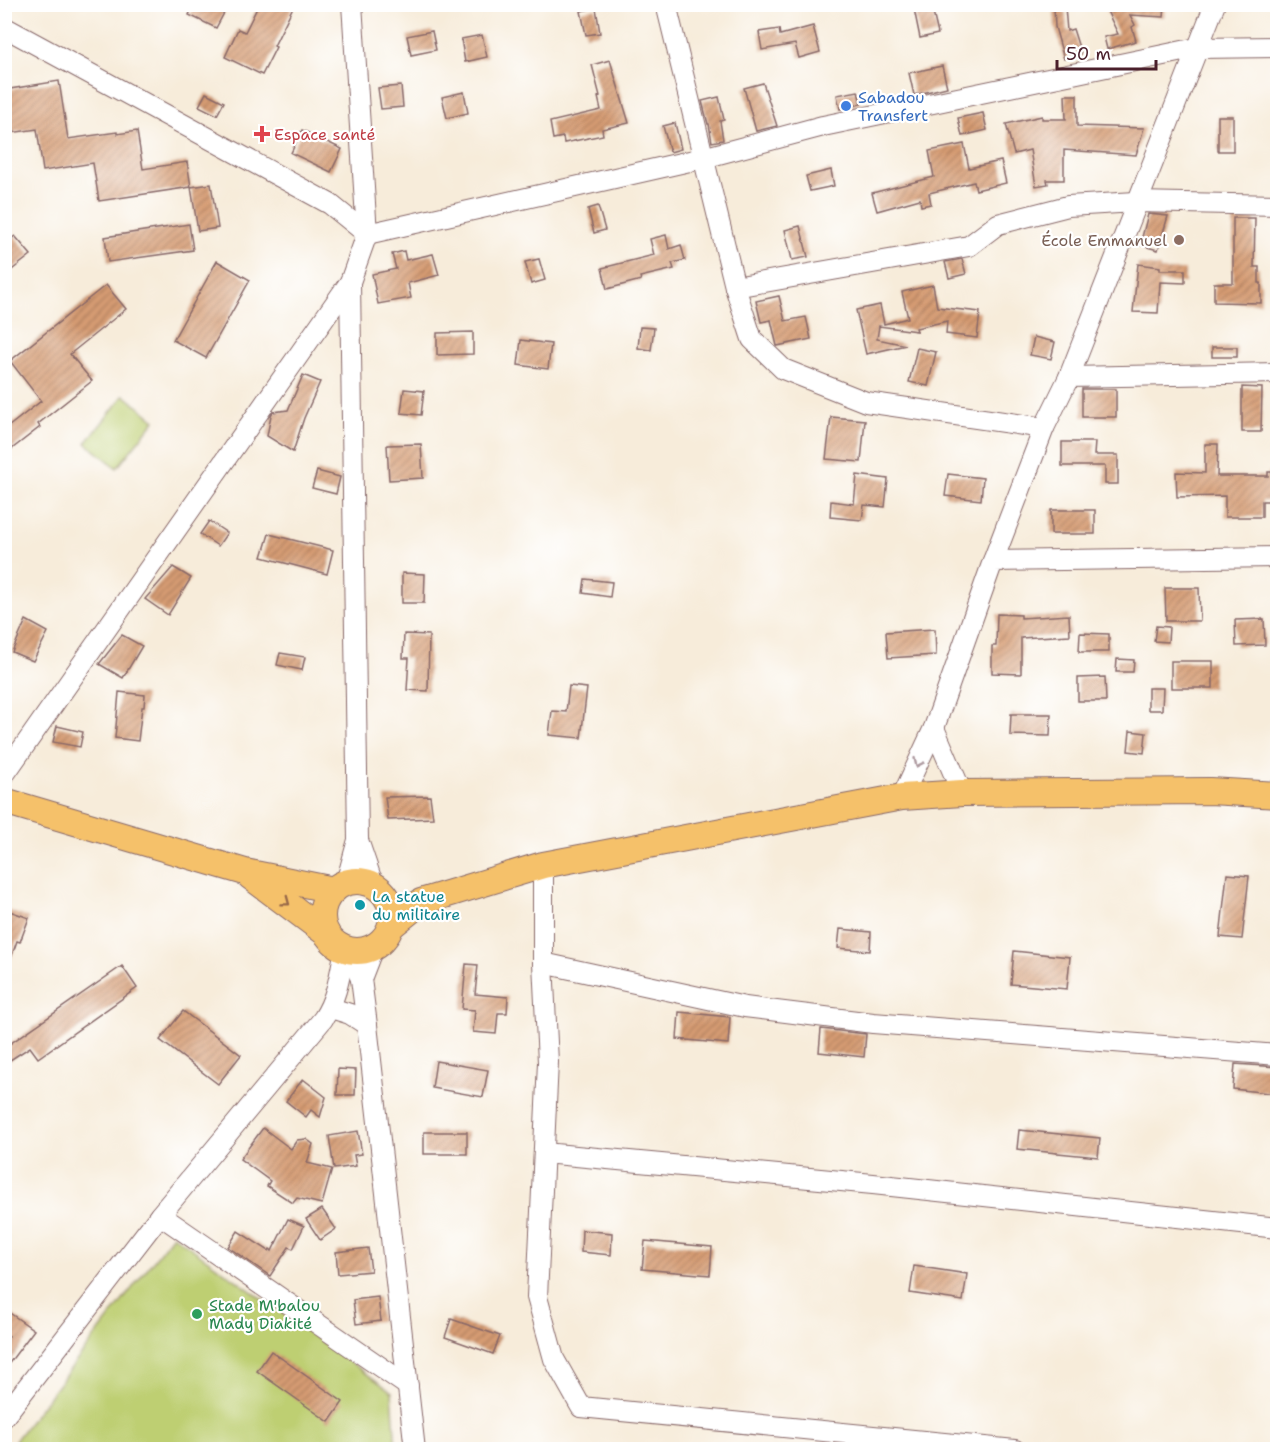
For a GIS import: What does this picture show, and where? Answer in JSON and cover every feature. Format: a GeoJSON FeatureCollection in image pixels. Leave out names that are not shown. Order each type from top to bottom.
{"type":"FeatureCollection","features":[{"type":"Feature","properties":{"kind":"main road"},"geometry":{"type":"LineString","coordinates":[[391,926],[421,902],[543,865],[902,797],[962,793],[1210,791],[1278,795]]}},
{"type":"Feature","properties":{"kind":"main road"},"geometry":{"type":"LineString","coordinates":[[4,801],[245,872],[340,886],[359,881],[421,902]]}},
{"type":"Feature","properties":{"kind":"main road"},"geometry":{"type":"LineString","coordinates":[[245,872],[349,945],[381,943],[391,926],[393,915],[390,903],[378,888]]}},
{"type":"Feature","properties":{"kind":"main road"},"geometry":{"type":"LineString","coordinates":[[340,886],[326,899],[322,910],[322,922],[349,945]]}},
{"type":"Feature","properties":{"kind":"street"},"geometry":{"type":"LineString","coordinates":[[4,775],[350,282],[367,234],[352,4]]}},
{"type":"Feature","properties":{"kind":"street"},"geometry":{"type":"LineString","coordinates":[[666,4],[735,287],[752,339],[783,369],[866,402],[1044,428]]}},
{"type":"Feature","properties":{"kind":"street"},"geometry":{"type":"LineString","coordinates":[[902,797],[934,728],[993,561],[1044,428],[1069,377],[1215,4]]}},
{"type":"Feature","properties":{"kind":"street"},"geometry":{"type":"LineString","coordinates":[[4,27],[330,204],[367,234]]}},
{"type":"Feature","properties":{"kind":"street"},"geometry":{"type":"LineString","coordinates":[[367,234],[703,158],[823,126],[1197,48],[1278,47]]}},
{"type":"Feature","properties":{"kind":"street"},"geometry":{"type":"LineString","coordinates":[[735,287],[969,246],[998,224],[1068,206],[1136,202],[1278,205]]}},
{"type":"Feature","properties":{"kind":"street"},"geometry":{"type":"LineString","coordinates":[[350,282],[358,840],[378,888]]}},
{"type":"Feature","properties":{"kind":"street"},"geometry":{"type":"LineString","coordinates":[[1069,377],[1278,373]]}},
{"type":"Feature","properties":{"kind":"street"},"geometry":{"type":"LineString","coordinates":[[993,561],[1278,557]]}},
{"type":"Feature","properties":{"kind":"street"},"geometry":{"type":"LineString","coordinates":[[934,728],[962,793]]}},
{"type":"Feature","properties":{"kind":"street"},"geometry":{"type":"LineString","coordinates":[[340,886],[358,840]]}},
{"type":"Feature","properties":{"kind":"street"},"geometry":{"type":"LineString","coordinates":[[543,865],[543,963],[548,1062],[537,1297],[554,1359],[582,1407],[1015,1449]]}},
{"type":"Feature","properties":{"kind":"street"},"geometry":{"type":"LineString","coordinates":[[349,945],[361,979],[368,1025],[415,1449]]}},
{"type":"Feature","properties":{"kind":"street"},"geometry":{"type":"LineString","coordinates":[[4,1418],[160,1215],[331,1008],[349,945]]}},
{"type":"Feature","properties":{"kind":"street"},"geometry":{"type":"LineString","coordinates":[[543,963],[745,1007],[873,1023],[1278,1055]]}},
{"type":"Feature","properties":{"kind":"street"},"geometry":{"type":"LineString","coordinates":[[331,1008],[350,1014],[368,1025]]}},
{"type":"Feature","properties":{"kind":"street"},"geometry":{"type":"LineString","coordinates":[[543,1153],[873,1184],[1278,1228]]}},
{"type":"Feature","properties":{"kind":"street"},"geometry":{"type":"LineString","coordinates":[[160,1215],[408,1386]]}},
{"type":"Feature","properties":{"kind":"green space"},"geometry":{"type":"Polygon","coordinates":[[[124,395],[155,420],[117,468],[86,443],[124,395]]]}},
{"type":"Feature","properties":{"kind":"green space","name":"Stade M'balou Mady Diakité"},"geometry":{"type":"Polygon","coordinates":[[[173,1235],[392,1392],[396,1449],[8,1450],[173,1235]]]}},
{"type":"Feature","properties":{"kind":"building"},"geometry":{"type":"Polygon","coordinates":[[[194,4],[212,4],[225,11],[216,28],[189,15],[194,4]]]}},
{"type":"Feature","properties":{"kind":"building"},"geometry":{"type":"Polygon","coordinates":[[[259,4],[287,4],[293,7],[262,75],[225,57],[238,29],[245,32],[259,4]]]}},
{"type":"Feature","properties":{"kind":"building"},"geometry":{"type":"Polygon","coordinates":[[[913,4],[931,4],[938,34],[920,38],[913,4]]]}},
{"type":"Feature","properties":{"kind":"building"},"geometry":{"type":"Polygon","coordinates":[[[1121,4],[1165,4],[1164,17],[1130,15],[1135,25],[1132,27],[1136,41],[1107,49],[1104,37],[1118,34],[1107,11],[1121,4]]]}},
{"type":"Feature","properties":{"kind":"building"},"geometry":{"type":"Polygon","coordinates":[[[1054,7],[1065,7],[1067,31],[1073,29],[1081,54],[1064,59],[1055,27],[1054,7]]]}},
{"type":"Feature","properties":{"kind":"building"},"geometry":{"type":"Polygon","coordinates":[[[596,8],[600,33],[586,35],[581,11],[596,8]]]}},
{"type":"Feature","properties":{"kind":"building"},"geometry":{"type":"Polygon","coordinates":[[[813,26],[820,52],[799,58],[795,44],[762,50],[759,32],[779,29],[780,35],[813,26]]]}},
{"type":"Feature","properties":{"kind":"building"},"geometry":{"type":"Polygon","coordinates":[[[432,31],[436,50],[411,55],[407,36],[432,31]]]}},
{"type":"Feature","properties":{"kind":"building"},"geometry":{"type":"Polygon","coordinates":[[[482,35],[487,57],[465,62],[461,39],[482,35]]]}},
{"type":"Feature","properties":{"kind":"building"},"geometry":{"type":"Polygon","coordinates":[[[610,60],[629,123],[602,129],[603,135],[564,143],[563,137],[553,139],[550,122],[601,110],[592,65],[610,60]]]}},
{"type":"Feature","properties":{"kind":"building"},"geometry":{"type":"Polygon","coordinates":[[[942,66],[947,87],[914,95],[909,73],[942,66]]]}},
{"type":"Feature","properties":{"kind":"building"},"geometry":{"type":"Polygon","coordinates":[[[59,81],[68,139],[137,131],[143,169],[187,162],[191,187],[99,201],[93,163],[43,171],[37,129],[4,134],[4,90],[59,81]]]}},
{"type":"Feature","properties":{"kind":"building"},"geometry":{"type":"Polygon","coordinates":[[[763,83],[777,126],[756,131],[744,88],[763,83]]]}},
{"type":"Feature","properties":{"kind":"building"},"geometry":{"type":"Polygon","coordinates":[[[401,86],[403,107],[381,109],[378,88],[401,86]]]}},
{"type":"Feature","properties":{"kind":"building"},"geometry":{"type":"Polygon","coordinates":[[[858,91],[861,104],[840,109],[837,95],[858,91]]]}},
{"type":"Feature","properties":{"kind":"building"},"geometry":{"type":"Polygon","coordinates":[[[464,92],[468,113],[447,118],[442,97],[464,92]]]}},
{"type":"Feature","properties":{"kind":"building"},"geometry":{"type":"Polygon","coordinates":[[[206,93],[224,102],[217,115],[199,106],[206,93]]]}},
{"type":"Feature","properties":{"kind":"building"},"geometry":{"type":"Polygon","coordinates":[[[1065,95],[1077,95],[1077,126],[1144,128],[1136,155],[1064,150],[1064,180],[1047,180],[1048,184],[1036,186],[1030,150],[1014,154],[1006,124],[1042,116],[1042,119],[1066,119],[1065,95]]]}},
{"type":"Feature","properties":{"kind":"building"},"geometry":{"type":"Polygon","coordinates":[[[719,97],[724,120],[720,121],[723,140],[712,142],[702,101],[719,97]]]}},
{"type":"Feature","properties":{"kind":"building"},"geometry":{"type":"Polygon","coordinates":[[[983,113],[987,130],[962,136],[958,118],[983,113]]]}},
{"type":"Feature","properties":{"kind":"building"},"geometry":{"type":"Polygon","coordinates":[[[1218,116],[1233,116],[1233,151],[1218,151],[1218,116]]]}},
{"type":"Feature","properties":{"kind":"building"},"geometry":{"type":"Polygon","coordinates":[[[675,123],[681,149],[670,152],[663,126],[675,123]]]}},
{"type":"Feature","properties":{"kind":"building"},"geometry":{"type":"Polygon","coordinates":[[[302,130],[342,149],[331,172],[291,153],[302,130]]]}},
{"type":"Feature","properties":{"kind":"building"},"geometry":{"type":"Polygon","coordinates":[[[964,144],[969,168],[1001,161],[1006,183],[976,190],[974,182],[929,193],[931,204],[921,206],[920,199],[877,211],[872,193],[934,177],[929,151],[964,144]]]}},
{"type":"Feature","properties":{"kind":"building"},"geometry":{"type":"Polygon","coordinates":[[[831,170],[834,186],[810,191],[806,176],[831,170]]]}},
{"type":"Feature","properties":{"kind":"building"},"geometry":{"type":"Polygon","coordinates":[[[211,184],[218,228],[198,231],[191,187],[211,184]]]}},
{"type":"Feature","properties":{"kind":"building"},"geometry":{"type":"Polygon","coordinates":[[[598,206],[605,230],[594,233],[588,209],[598,206]]]}},
{"type":"Feature","properties":{"kind":"building"},"geometry":{"type":"Polygon","coordinates":[[[1148,214],[1168,216],[1158,250],[1140,245],[1148,214]]]}},
{"type":"Feature","properties":{"kind":"building"},"geometry":{"type":"Polygon","coordinates":[[[1233,218],[1255,218],[1254,267],[1259,267],[1261,303],[1214,302],[1214,283],[1233,283],[1233,218]]]}},
{"type":"Feature","properties":{"kind":"building"},"geometry":{"type":"Polygon","coordinates":[[[189,224],[193,250],[108,262],[105,237],[189,224]]]}},
{"type":"Feature","properties":{"kind":"building"},"geometry":{"type":"Polygon","coordinates":[[[800,226],[808,257],[792,260],[785,230],[800,226]]]}},
{"type":"Feature","properties":{"kind":"building"},"geometry":{"type":"Polygon","coordinates":[[[666,235],[669,249],[681,245],[685,260],[672,263],[674,269],[640,277],[641,280],[607,289],[602,268],[654,255],[650,239],[666,235]]]}},
{"type":"Feature","properties":{"kind":"building"},"geometry":{"type":"Polygon","coordinates":[[[15,236],[31,255],[4,276],[4,244],[15,236]]]}},
{"type":"Feature","properties":{"kind":"building"},"geometry":{"type":"Polygon","coordinates":[[[404,251],[406,260],[433,254],[439,275],[408,283],[411,298],[378,304],[372,274],[396,269],[392,254],[404,251]]]}},
{"type":"Feature","properties":{"kind":"building"},"geometry":{"type":"Polygon","coordinates":[[[539,259],[545,280],[531,284],[525,262],[539,259]]]}},
{"type":"Feature","properties":{"kind":"building"},"geometry":{"type":"Polygon","coordinates":[[[962,259],[966,274],[949,278],[945,262],[962,259]]]}},
{"type":"Feature","properties":{"kind":"building"},"geometry":{"type":"Polygon","coordinates":[[[217,261],[250,280],[206,358],[173,340],[217,261]]]}},
{"type":"Feature","properties":{"kind":"building"},"geometry":{"type":"Polygon","coordinates":[[[1138,264],[1160,267],[1160,270],[1185,270],[1185,283],[1160,282],[1158,313],[1133,312],[1138,264]]]}},
{"type":"Feature","properties":{"kind":"building"},"geometry":{"type":"Polygon","coordinates":[[[106,285],[126,309],[70,354],[92,381],[38,424],[40,427],[4,455],[4,430],[41,401],[10,361],[106,285]]]}},
{"type":"Feature","properties":{"kind":"building"},"geometry":{"type":"Polygon","coordinates":[[[933,285],[937,307],[980,312],[977,338],[946,334],[947,321],[916,328],[917,331],[879,326],[877,339],[906,345],[866,354],[856,310],[880,305],[884,324],[908,318],[902,292],[933,285]]]}},
{"type":"Feature","properties":{"kind":"building"},"geometry":{"type":"Polygon","coordinates":[[[779,296],[785,321],[806,317],[811,339],[777,346],[771,320],[761,322],[756,301],[779,296]]]}},
{"type":"Feature","properties":{"kind":"building"},"geometry":{"type":"Polygon","coordinates":[[[640,327],[654,328],[651,350],[638,348],[640,327]]]}},
{"type":"Feature","properties":{"kind":"building"},"geometry":{"type":"Polygon","coordinates":[[[473,332],[473,354],[437,355],[437,333],[473,332]]]}},
{"type":"Feature","properties":{"kind":"building"},"geometry":{"type":"Polygon","coordinates":[[[1034,337],[1055,342],[1051,359],[1030,355],[1034,337]]]}},
{"type":"Feature","properties":{"kind":"building"},"geometry":{"type":"Polygon","coordinates":[[[521,340],[551,344],[548,369],[518,365],[521,340]]]}},
{"type":"Feature","properties":{"kind":"building"},"geometry":{"type":"Polygon","coordinates":[[[1212,347],[1237,347],[1237,357],[1212,357],[1212,347]]]}},
{"type":"Feature","properties":{"kind":"building"},"geometry":{"type":"Polygon","coordinates":[[[917,348],[936,352],[928,386],[909,382],[917,348]]]}},
{"type":"Feature","properties":{"kind":"building"},"geometry":{"type":"Polygon","coordinates":[[[303,375],[320,382],[304,418],[293,452],[267,436],[271,415],[273,412],[288,410],[303,375]]]}},
{"type":"Feature","properties":{"kind":"building"},"geometry":{"type":"Polygon","coordinates":[[[1242,387],[1262,388],[1261,432],[1242,432],[1242,387]]]}},
{"type":"Feature","properties":{"kind":"building"},"geometry":{"type":"Polygon","coordinates":[[[404,389],[424,391],[421,415],[401,413],[404,389]]]}},
{"type":"Feature","properties":{"kind":"building"},"geometry":{"type":"Polygon","coordinates":[[[1082,389],[1116,389],[1116,417],[1082,417],[1082,389]]]}},
{"type":"Feature","properties":{"kind":"building"},"geometry":{"type":"Polygon","coordinates":[[[831,417],[865,420],[861,462],[826,459],[831,417]]]}},
{"type":"Feature","properties":{"kind":"building"},"geometry":{"type":"Polygon","coordinates":[[[1062,442],[1095,442],[1094,455],[1118,455],[1118,484],[1105,484],[1105,466],[1062,466],[1062,442]]]}},
{"type":"Feature","properties":{"kind":"building"},"geometry":{"type":"Polygon","coordinates":[[[421,444],[423,478],[389,480],[387,445],[421,444]]]}},
{"type":"Feature","properties":{"kind":"building"},"geometry":{"type":"Polygon","coordinates":[[[1205,444],[1218,444],[1217,476],[1268,476],[1268,472],[1278,472],[1278,501],[1262,501],[1262,517],[1225,517],[1225,496],[1177,497],[1176,472],[1205,473],[1205,444]]]}},
{"type":"Feature","properties":{"kind":"building"},"geometry":{"type":"Polygon","coordinates":[[[317,471],[340,477],[336,494],[312,488],[317,471]]]}},
{"type":"Feature","properties":{"kind":"building"},"geometry":{"type":"Polygon","coordinates":[[[948,474],[983,478],[981,500],[945,496],[948,474]]]}},
{"type":"Feature","properties":{"kind":"building"},"geometry":{"type":"Polygon","coordinates":[[[857,475],[888,479],[885,507],[864,505],[862,520],[830,517],[831,501],[854,504],[857,475]]]}},
{"type":"Feature","properties":{"kind":"building"},"geometry":{"type":"Polygon","coordinates":[[[1051,510],[1095,510],[1095,534],[1051,534],[1051,510]]]}},
{"type":"Feature","properties":{"kind":"building"},"geometry":{"type":"Polygon","coordinates":[[[209,521],[227,533],[218,546],[200,534],[209,521]]]}},
{"type":"Feature","properties":{"kind":"building"},"geometry":{"type":"Polygon","coordinates":[[[269,534],[333,550],[327,574],[262,557],[269,534]]]}},
{"type":"Feature","properties":{"kind":"building"},"geometry":{"type":"Polygon","coordinates":[[[173,567],[191,578],[168,615],[145,599],[173,567]]]}},
{"type":"Feature","properties":{"kind":"building"},"geometry":{"type":"Polygon","coordinates":[[[402,573],[425,574],[424,603],[402,603],[402,573]]]}},
{"type":"Feature","properties":{"kind":"building"},"geometry":{"type":"Polygon","coordinates":[[[585,579],[612,582],[610,597],[583,593],[585,579]]]}},
{"type":"Feature","properties":{"kind":"building"},"geometry":{"type":"Polygon","coordinates":[[[1165,588],[1199,588],[1200,621],[1166,621],[1165,588]]]}},
{"type":"Feature","properties":{"kind":"building"},"geometry":{"type":"Polygon","coordinates":[[[997,614],[1021,615],[1021,618],[1069,615],[1070,635],[1021,638],[1021,674],[992,673],[992,646],[996,646],[997,614]]]}},
{"type":"Feature","properties":{"kind":"building"},"geometry":{"type":"Polygon","coordinates":[[[1264,619],[1265,645],[1236,646],[1235,620],[1264,619]]]}},
{"type":"Feature","properties":{"kind":"building"},"geometry":{"type":"Polygon","coordinates":[[[26,620],[48,632],[33,661],[12,652],[26,620]]]}},
{"type":"Feature","properties":{"kind":"building"},"geometry":{"type":"Polygon","coordinates":[[[1156,626],[1169,627],[1168,642],[1154,641],[1156,626]]]}},
{"type":"Feature","properties":{"kind":"building"},"geometry":{"type":"Polygon","coordinates":[[[935,629],[936,655],[888,658],[886,632],[935,629]]]}},
{"type":"Feature","properties":{"kind":"building"},"geometry":{"type":"Polygon","coordinates":[[[1080,633],[1109,634],[1109,652],[1079,652],[1080,633]]]}},
{"type":"Feature","properties":{"kind":"building"},"geometry":{"type":"Polygon","coordinates":[[[404,634],[429,635],[428,691],[407,690],[409,658],[403,658],[404,634]]]}},
{"type":"Feature","properties":{"kind":"building"},"geometry":{"type":"Polygon","coordinates":[[[122,635],[142,646],[123,678],[99,664],[122,635]]]}},
{"type":"Feature","properties":{"kind":"building"},"geometry":{"type":"Polygon","coordinates":[[[280,653],[305,657],[302,670],[277,665],[280,653]]]}},
{"type":"Feature","properties":{"kind":"building"},"geometry":{"type":"Polygon","coordinates":[[[1117,659],[1134,660],[1133,672],[1116,672],[1117,659]]]}},
{"type":"Feature","properties":{"kind":"building"},"geometry":{"type":"Polygon","coordinates":[[[1171,661],[1213,661],[1213,688],[1171,688],[1171,661]]]}},
{"type":"Feature","properties":{"kind":"building"},"geometry":{"type":"Polygon","coordinates":[[[1105,677],[1106,701],[1078,701],[1078,678],[1105,677]]]}},
{"type":"Feature","properties":{"kind":"building"},"geometry":{"type":"Polygon","coordinates":[[[569,686],[587,688],[581,738],[549,735],[552,711],[566,712],[569,686]]]}},
{"type":"Feature","properties":{"kind":"building"},"geometry":{"type":"Polygon","coordinates":[[[1148,688],[1163,688],[1162,710],[1148,710],[1148,688]]]}},
{"type":"Feature","properties":{"kind":"building"},"geometry":{"type":"Polygon","coordinates":[[[119,692],[145,695],[138,741],[115,738],[119,692]]]}},
{"type":"Feature","properties":{"kind":"building"},"geometry":{"type":"Polygon","coordinates":[[[1011,714],[1051,714],[1050,736],[1010,735],[1011,714]]]}},
{"type":"Feature","properties":{"kind":"building"},"geometry":{"type":"Polygon","coordinates":[[[57,726],[83,732],[80,747],[53,742],[57,726]]]}},
{"type":"Feature","properties":{"kind":"building"},"geometry":{"type":"Polygon","coordinates":[[[1130,731],[1146,733],[1144,753],[1128,751],[1130,731]]]}},
{"type":"Feature","properties":{"kind":"building"},"geometry":{"type":"Polygon","coordinates":[[[430,796],[433,818],[388,820],[385,797],[430,796]]]}},
{"type":"Feature","properties":{"kind":"building"},"geometry":{"type":"Polygon","coordinates":[[[1227,874],[1249,876],[1242,939],[1220,937],[1227,874]]]}},
{"type":"Feature","properties":{"kind":"building"},"geometry":{"type":"Polygon","coordinates":[[[4,909],[29,918],[20,942],[17,941],[6,972],[4,972],[4,909]]]}},
{"type":"Feature","properties":{"kind":"building"},"geometry":{"type":"Polygon","coordinates":[[[840,929],[871,932],[870,951],[838,948],[840,929]]]}},
{"type":"Feature","properties":{"kind":"building"},"geometry":{"type":"Polygon","coordinates":[[[1014,951],[1070,957],[1067,989],[1011,984],[1014,951]]]}},
{"type":"Feature","properties":{"kind":"building"},"geometry":{"type":"Polygon","coordinates":[[[466,964],[478,965],[475,994],[508,997],[507,1013],[498,1013],[496,1034],[473,1032],[475,1010],[462,1009],[466,964]]]}},
{"type":"Feature","properties":{"kind":"building"},"geometry":{"type":"Polygon","coordinates":[[[122,966],[137,988],[38,1058],[30,1047],[4,1064],[4,1048],[122,966]]]}},
{"type":"Feature","properties":{"kind":"building"},"geometry":{"type":"Polygon","coordinates":[[[183,1011],[241,1055],[218,1084],[160,1040],[183,1011]]]}},
{"type":"Feature","properties":{"kind":"building"},"geometry":{"type":"Polygon","coordinates":[[[679,1012],[730,1017],[728,1044],[677,1039],[679,1012]]]}},
{"type":"Feature","properties":{"kind":"building"},"geometry":{"type":"Polygon","coordinates":[[[821,1029],[866,1034],[864,1057],[819,1052],[821,1029]]]}},
{"type":"Feature","properties":{"kind":"building"},"geometry":{"type":"Polygon","coordinates":[[[436,1061],[488,1070],[483,1097],[432,1088],[436,1061]]]}},
{"type":"Feature","properties":{"kind":"building"},"geometry":{"type":"Polygon","coordinates":[[[1235,1064],[1278,1067],[1278,1094],[1233,1089],[1235,1064]]]}},
{"type":"Feature","properties":{"kind":"building"},"geometry":{"type":"Polygon","coordinates":[[[338,1069],[356,1070],[355,1095],[337,1095],[338,1069]]]}},
{"type":"Feature","properties":{"kind":"building"},"geometry":{"type":"Polygon","coordinates":[[[303,1079],[326,1097],[320,1117],[311,1110],[306,1117],[286,1101],[303,1079]]]}},
{"type":"Feature","properties":{"kind":"building"},"geometry":{"type":"Polygon","coordinates":[[[263,1128],[291,1149],[297,1140],[306,1139],[313,1144],[307,1163],[332,1169],[322,1204],[297,1198],[293,1203],[267,1186],[270,1181],[240,1159],[263,1128]]]}},
{"type":"Feature","properties":{"kind":"building"},"geometry":{"type":"Polygon","coordinates":[[[1019,1130],[1100,1138],[1098,1157],[1017,1149],[1019,1130]]]}},
{"type":"Feature","properties":{"kind":"building"},"geometry":{"type":"Polygon","coordinates":[[[358,1131],[362,1154],[354,1155],[356,1166],[334,1169],[329,1136],[358,1131]]]}},
{"type":"Feature","properties":{"kind":"building"},"geometry":{"type":"Polygon","coordinates":[[[424,1132],[467,1132],[467,1154],[424,1154],[424,1132]]]}},
{"type":"Feature","properties":{"kind":"building"},"geometry":{"type":"Polygon","coordinates":[[[322,1209],[336,1229],[320,1240],[306,1219],[322,1209]]]}},
{"type":"Feature","properties":{"kind":"building"},"geometry":{"type":"Polygon","coordinates":[[[288,1219],[304,1226],[293,1249],[289,1247],[270,1276],[228,1247],[238,1231],[272,1251],[288,1219]]]}},
{"type":"Feature","properties":{"kind":"building"},"geometry":{"type":"Polygon","coordinates":[[[582,1230],[612,1233],[611,1255],[581,1252],[582,1230]]]}},
{"type":"Feature","properties":{"kind":"building"},"geometry":{"type":"Polygon","coordinates":[[[645,1241],[712,1247],[710,1275],[642,1269],[645,1241]]]}},
{"type":"Feature","properties":{"kind":"building"},"geometry":{"type":"Polygon","coordinates":[[[368,1248],[371,1271],[338,1274],[336,1252],[368,1248]]]}},
{"type":"Feature","properties":{"kind":"building"},"geometry":{"type":"Polygon","coordinates":[[[914,1266],[967,1274],[963,1301],[910,1293],[914,1266]]]}},
{"type":"Feature","properties":{"kind":"building"},"geometry":{"type":"Polygon","coordinates":[[[378,1297],[381,1321],[356,1324],[353,1300],[378,1297]]]}},
{"type":"Feature","properties":{"kind":"building"},"geometry":{"type":"Polygon","coordinates":[[[4,1309],[34,1330],[4,1370],[4,1342],[9,1336],[4,1333],[4,1309]]]}},
{"type":"Feature","properties":{"kind":"building"},"geometry":{"type":"Polygon","coordinates":[[[451,1319],[500,1336],[493,1354],[445,1337],[451,1319]]]}},
{"type":"Feature","properties":{"kind":"building"},"geometry":{"type":"Polygon","coordinates":[[[271,1351],[343,1402],[329,1422],[257,1371],[271,1351]]]}},
{"type":"Feature","properties":{"kind":"place","name":"Sabadou Transfert"},"geometry":{"type":"Point","coordinates":[846,106]}},
{"type":"Feature","properties":{"kind":"place","name":"Espace santé"},"geometry":{"type":"Point","coordinates":[262,134]}},
{"type":"Feature","properties":{"kind":"place","name":"École Emmanuel"},"geometry":{"type":"Point","coordinates":[1179,240]}},
{"type":"Feature","properties":{"kind":"place","name":"La statue du militaire"},"geometry":{"type":"Point","coordinates":[360,905]}},
{"type":"Feature","properties":{"kind":"place","name":"Stade M'balou Mady Diakité"},"geometry":{"type":"Point","coordinates":[197,1314]}}]}
